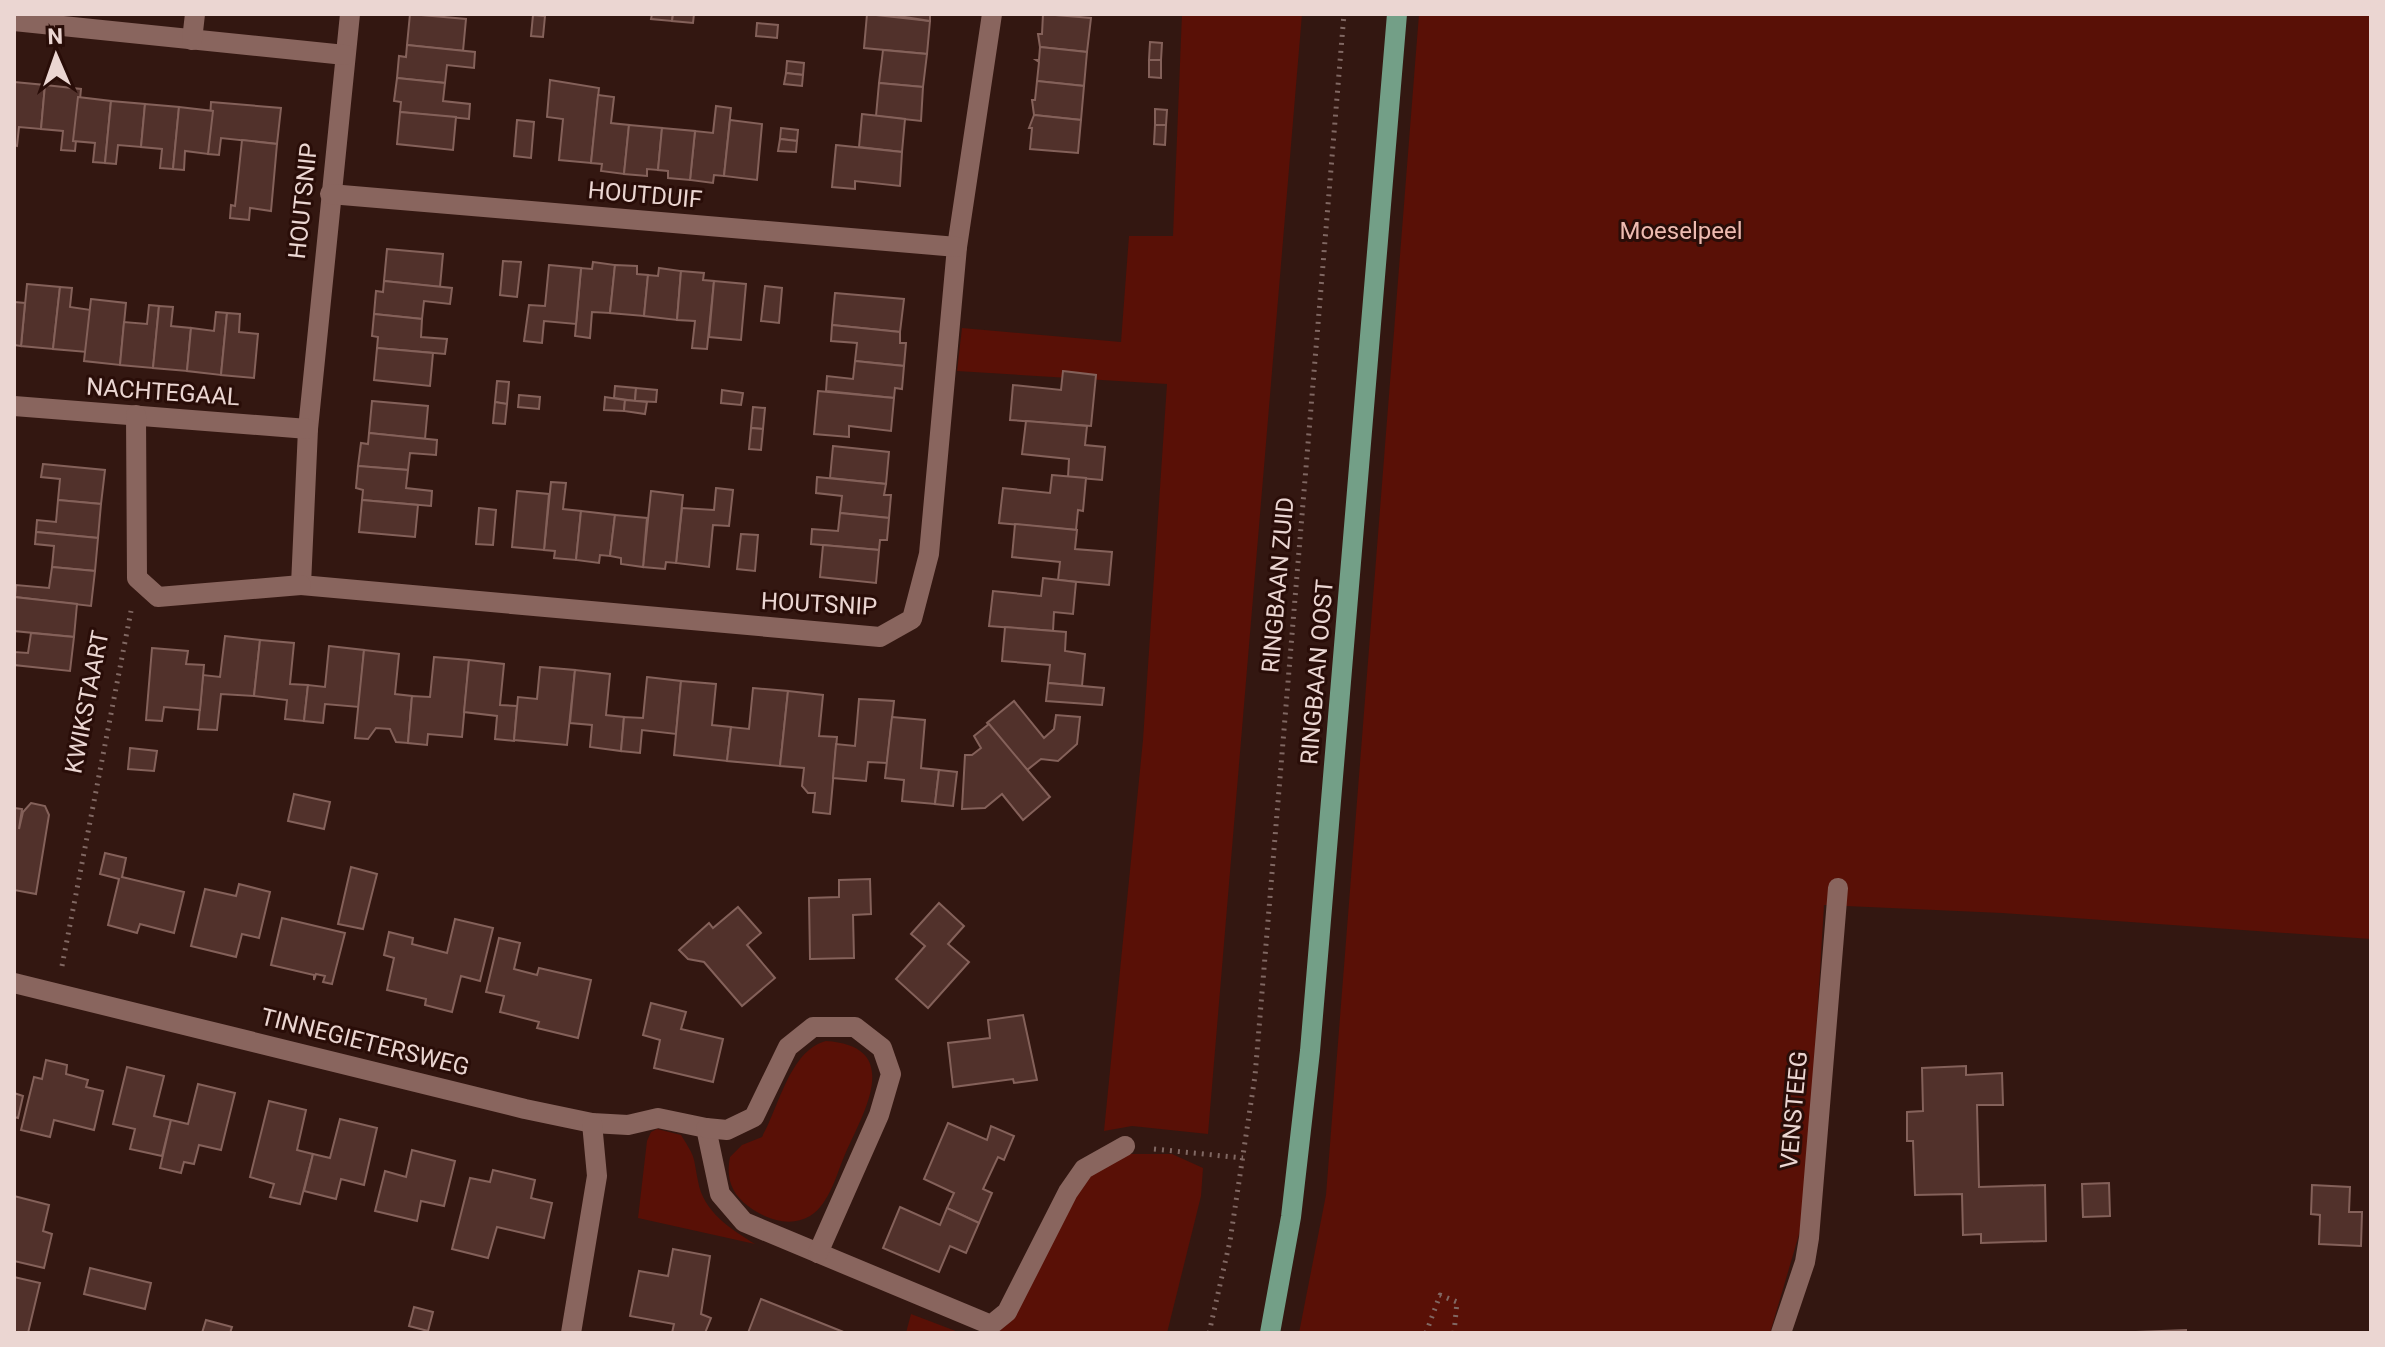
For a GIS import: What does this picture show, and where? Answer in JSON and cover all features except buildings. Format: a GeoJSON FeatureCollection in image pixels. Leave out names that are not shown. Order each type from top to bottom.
{"type":"FeatureCollection","features":[{"type":"Feature","properties":{"kind":"main road","name":"RINGBAAN OOST"},"geometry":{"type":"LineString","coordinates":[[1270,1333],[1291,1217],[1310,1051],[1397,14]]}},
{"type":"Feature","properties":{"kind":"street"},"geometry":{"type":"LineString","coordinates":[[192,40],[195,14]]}},
{"type":"Feature","properties":{"kind":"street","name":"HOUTSNIP"},"geometry":{"type":"LineString","coordinates":[[301,585],[308,429],[350,14]]}},
{"type":"Feature","properties":{"kind":"street","name":"HOUTSNIP"},"geometry":{"type":"LineString","coordinates":[[137,578],[158,597],[301,585],[880,637],[912,619],[929,554],[957,247],[992,14]]}},
{"type":"Feature","properties":{"kind":"street"},"geometry":{"type":"LineString","coordinates":[[14,21],[345,55]]}},
{"type":"Feature","properties":{"kind":"street","name":"HOUTDUIF"},"geometry":{"type":"LineString","coordinates":[[330,194],[957,247]]}},
{"type":"Feature","properties":{"kind":"street","name":"NACHTEGAAL"},"geometry":{"type":"LineString","coordinates":[[14,406],[308,429]]}},
{"type":"Feature","properties":{"kind":"street"},"geometry":{"type":"LineString","coordinates":[[136,415],[137,578]]}},
{"type":"Feature","properties":{"kind":"street","name":"VENSTEEG"},"geometry":{"type":"LineString","coordinates":[[1781,1333],[1805,1262],[1809,1238],[1838,888]]}},
{"type":"Feature","properties":{"kind":"street","name":"TINNEGIETERSWEG"},"geometry":{"type":"LineString","coordinates":[[14,983],[592,1123],[628,1125],[658,1118],[727,1130],[754,1117],[788,1047],[813,1027],[855,1027],[882,1048],[891,1074],[879,1115],[818,1253]]}},
{"type":"Feature","properties":{"kind":"street"},"geometry":{"type":"LineString","coordinates":[[571,1333],[597,1176],[592,1123]]}},
{"type":"Feature","properties":{"kind":"street"},"geometry":{"type":"LineString","coordinates":[[706,1128],[720,1194],[744,1222],[991,1325],[1007,1312],[1068,1192],[1084,1169],[1125,1146]]}},
{"type":"Feature","properties":{"kind":"path","name":"RINGBAAN ZUID"},"geometry":{"type":"LineString","coordinates":[[1243,1158],[1257,1060],[1344,14]]}},
{"type":"Feature","properties":{"kind":"path","name":"KWIKSTAART"},"geometry":{"type":"LineString","coordinates":[[56,995],[137,578]]}},
{"type":"Feature","properties":{"kind":"path"},"geometry":{"type":"LineString","coordinates":[[1125,1146],[1243,1158],[1230,1241],[1209,1332]]}},
{"type":"Feature","properties":{"kind":"path"},"geometry":{"type":"LineString","coordinates":[[1426,1333],[1440,1295],[1457,1302],[1454,1333]]}},
{"type":"Feature","properties":{"kind":"green space"},"geometry":{"type":"Polygon","coordinates":[[[1182,14],[1302,14],[1208,1134],[1132,1126],[1104,1131],[1143,740],[1167,384],[957,371],[962,328],[1121,342],[1129,236],[1173,236],[1182,14]]]}},
{"type":"Feature","properties":{"kind":"green space","name":"Moeselpeel"},"geometry":{"type":"Polygon","coordinates":[[[1419,14],[2371,14],[2371,939],[2002,913],[1824,905],[1805,1214],[1770,1333],[1299,1333],[1326,1195],[1419,14]]]}},
{"type":"Feature","properties":{"kind":"green space"},"geometry":{"type":"Polygon","coordinates":[[[826,1041],[850,1045],[864,1055],[871,1067],[872,1083],[868,1100],[823,1204],[802,1220],[786,1222],[770,1218],[737,1196],[729,1178],[730,1157],[742,1145],[762,1137],[794,1067],[814,1046],[826,1041]]]}},
{"type":"Feature","properties":{"kind":"green space"},"geometry":{"type":"Polygon","coordinates":[[[657,1129],[681,1135],[693,1157],[701,1192],[712,1211],[755,1244],[638,1218],[647,1141],[651,1132],[657,1129]]]}},
{"type":"Feature","properties":{"kind":"green space"},"geometry":{"type":"Polygon","coordinates":[[[1130,1154],[1172,1154],[1203,1168],[1201,1196],[1167,1333],[990,1333],[1083,1177],[1130,1154]]]}},
{"type":"Feature","properties":{"kind":"green space"},"geometry":{"type":"Polygon","coordinates":[[[911,1314],[961,1333],[906,1333],[911,1314]]]}}]}
